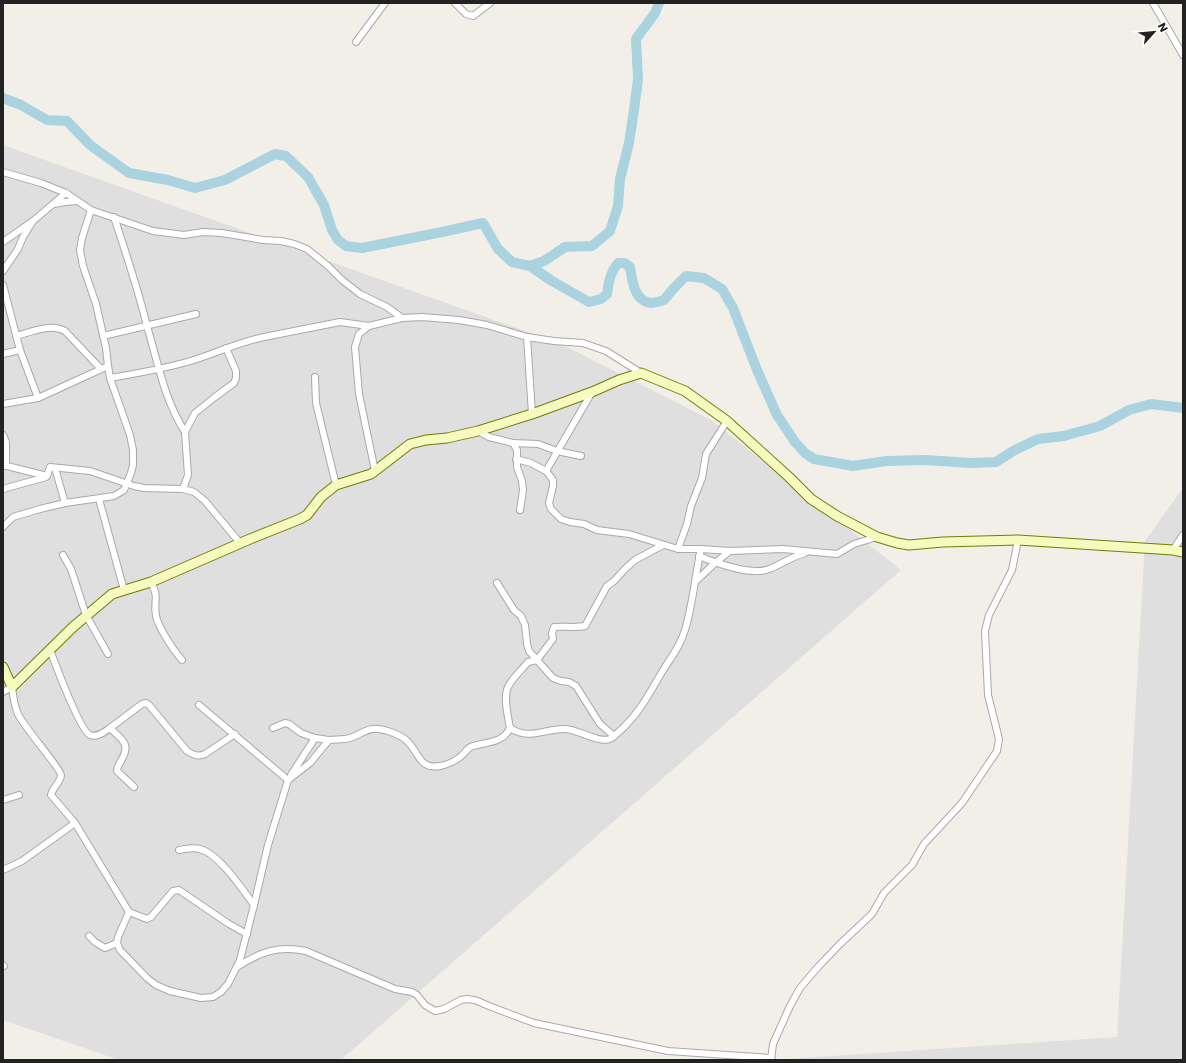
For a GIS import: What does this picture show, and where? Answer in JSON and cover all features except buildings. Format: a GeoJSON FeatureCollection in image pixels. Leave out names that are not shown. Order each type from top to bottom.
{"type":"FeatureCollection","features":[{"type":"Feature","properties":{"kind":"street"},"geometry":{"type":"LineString","coordinates":[[356,42],[385,3]]}},
{"type":"Feature","properties":{"kind":"street"},"geometry":{"type":"LineString","coordinates":[[455,3],[466,14],[473,16],[490,3]]}},
{"type":"Feature","properties":{"kind":"street"},"geometry":{"type":"LineString","coordinates":[[1153,3],[1183,55]]}},
{"type":"Feature","properties":{"kind":"street"},"geometry":{"type":"LineString","coordinates":[[3,172],[41,183],[66,193],[91,210],[161,233],[184,235],[204,232],[222,233],[294,244],[307,249],[360,294],[387,307],[402,318]]}},
{"type":"Feature","properties":{"kind":"street"},"geometry":{"type":"LineString","coordinates":[[3,242],[33,221],[66,193]]}},
{"type":"Feature","properties":{"kind":"street"},"geometry":{"type":"LineString","coordinates":[[53,204],[77,201]]}},
{"type":"Feature","properties":{"kind":"street"},"geometry":{"type":"LineString","coordinates":[[3,527],[13,517],[65,503],[114,496],[121,492],[127,484],[133,465],[130,435],[110,378],[106,348],[96,304],[83,266],[80,250],[82,238],[91,210]]}},
{"type":"Feature","properties":{"kind":"street"},"geometry":{"type":"LineString","coordinates":[[114,217],[148,326],[158,370],[175,417],[185,432],[188,475],[183,489]]}},
{"type":"Feature","properties":{"kind":"street"},"geometry":{"type":"LineString","coordinates":[[3,271],[18,249],[22,237],[33,221]]}},
{"type":"Feature","properties":{"kind":"street"},"geometry":{"type":"LineString","coordinates":[[3,285],[20,350],[38,398]]}},
{"type":"Feature","properties":{"kind":"street"},"geometry":{"type":"LineString","coordinates":[[103,336],[196,314]]}},
{"type":"Feature","properties":{"kind":"street"},"geometry":{"type":"LineString","coordinates":[[110,378],[158,370],[196,359],[252,339],[340,322],[369,326],[402,318],[422,317],[460,320],[487,325],[527,337],[583,343],[606,351],[641,373],[685,391],[727,420],[811,499],[837,516],[877,537],[909,545],[943,542],[1018,540],[1173,550],[1183,552]]}},
{"type":"Feature","properties":{"kind":"street"},"geometry":{"type":"LineString","coordinates":[[369,326],[359,334],[355,347],[359,394],[375,471]]}},
{"type":"Feature","properties":{"kind":"street"},"geometry":{"type":"LineString","coordinates":[[16,336],[46,328],[60,328],[65,331],[101,369]]}},
{"type":"Feature","properties":{"kind":"street"},"geometry":{"type":"LineString","coordinates":[[527,337],[532,414]]}},
{"type":"Feature","properties":{"kind":"street"},"geometry":{"type":"LineString","coordinates":[[185,432],[195,413],[234,383],[236,371],[226,348]]}},
{"type":"Feature","properties":{"kind":"street"},"geometry":{"type":"LineString","coordinates":[[3,354],[20,350]]}},
{"type":"Feature","properties":{"kind":"street"},"geometry":{"type":"LineString","coordinates":[[3,404],[38,398],[108,366]]}},
{"type":"Feature","properties":{"kind":"street"},"geometry":{"type":"LineString","coordinates":[[3,692],[12,687],[86,615],[112,594],[151,582],[240,543],[300,519],[307,515],[321,497],[336,485],[371,474],[410,444],[478,431],[532,414],[641,373]]}},
{"type":"Feature","properties":{"kind":"street"},"geometry":{"type":"LineString","coordinates":[[315,377],[316,404],[336,485]]}},
{"type":"Feature","properties":{"kind":"street"},"geometry":{"type":"LineString","coordinates":[[546,471],[592,392]]}},
{"type":"Feature","properties":{"kind":"street"},"geometry":{"type":"LineString","coordinates":[[678,550],[687,524],[691,506],[702,478],[706,454],[727,420]]}},
{"type":"Feature","properties":{"kind":"street"},"geometry":{"type":"LineString","coordinates":[[478,431],[489,437],[513,443],[538,444],[581,456]]}},
{"type":"Feature","properties":{"kind":"street"},"geometry":{"type":"LineString","coordinates":[[3,435],[6,442],[7,454],[5,466],[47,476]]}},
{"type":"Feature","properties":{"kind":"street"},"geometry":{"type":"LineString","coordinates":[[513,443],[517,450],[517,467],[522,481],[523,490],[520,510]]}},
{"type":"Feature","properties":{"kind":"street"},"geometry":{"type":"LineString","coordinates":[[516,459],[531,463],[546,471],[552,480],[553,486],[549,503],[551,509],[561,519],[584,524],[597,530],[629,534],[678,550],[701,549],[730,551],[784,549],[837,554],[854,544],[877,537]]}},
{"type":"Feature","properties":{"kind":"street"},"geometry":{"type":"LineString","coordinates":[[47,476],[50,467],[90,471],[127,484],[144,488],[183,489],[194,492],[200,495],[240,543]]}},
{"type":"Feature","properties":{"kind":"street"},"geometry":{"type":"LineString","coordinates":[[55,468],[65,503]]}},
{"type":"Feature","properties":{"kind":"street"},"geometry":{"type":"LineString","coordinates":[[3,489],[47,476]]}},
{"type":"Feature","properties":{"kind":"street"},"geometry":{"type":"LineString","coordinates":[[99,499],[124,590]]}},
{"type":"Feature","properties":{"kind":"street"},"geometry":{"type":"LineString","coordinates":[[1173,550],[1183,535]]}},
{"type":"Feature","properties":{"kind":"street"},"geometry":{"type":"LineString","coordinates":[[236,968],[250,958],[263,953],[286,948],[294,948],[306,951],[395,989],[412,992],[426,1005],[435,1010],[444,1009],[461,1000],[475,1000],[534,1023],[668,1051],[771,1059],[773,1044],[800,988],[834,950],[872,914],[881,897],[912,865],[924,844],[962,803],[997,751],[999,739],[988,695],[985,631],[989,615],[1012,570],[1018,540]]}},
{"type":"Feature","properties":{"kind":"street"},"geometry":{"type":"LineString","coordinates":[[273,728],[285,723],[289,724],[301,733],[315,738],[329,740],[344,740],[352,738],[372,728],[380,729],[406,740],[424,764],[429,766],[440,766],[460,757],[471,746],[492,743],[499,740],[510,728],[506,692],[528,662],[537,660],[553,639],[552,633],[554,627],[566,626],[574,628],[585,626],[607,586],[636,560],[664,545]]}},
{"type":"Feature","properties":{"kind":"street"},"geometry":{"type":"LineString","coordinates":[[510,728],[515,731],[528,734],[567,729],[602,740],[609,739],[614,736],[626,725],[644,704],[679,646],[685,631],[696,581],[701,549]]}},
{"type":"Feature","properties":{"kind":"street"},"geometry":{"type":"LineString","coordinates":[[696,581],[730,551]]}},
{"type":"Feature","properties":{"kind":"street"},"geometry":{"type":"LineString","coordinates":[[699,556],[715,563],[755,571],[767,570],[793,556],[808,552]]}},
{"type":"Feature","properties":{"kind":"street"},"geometry":{"type":"LineString","coordinates":[[63,555],[71,569],[86,615],[108,654]]}},
{"type":"Feature","properties":{"kind":"street"},"geometry":{"type":"LineString","coordinates":[[151,582],[157,598],[155,609],[157,622],[172,647],[182,660]]}},
{"type":"Feature","properties":{"kind":"street"},"geometry":{"type":"LineString","coordinates":[[497,583],[514,610],[521,616],[525,624],[529,651],[553,678],[561,682],[569,682],[576,686],[600,724],[614,736]]}},
{"type":"Feature","properties":{"kind":"street"},"geometry":{"type":"LineString","coordinates":[[50,650],[72,704],[86,731],[90,735],[102,733],[142,704],[146,703],[149,704],[187,751],[192,754],[205,754],[235,734]]}},
{"type":"Feature","properties":{"kind":"street"},"geometry":{"type":"LineString","coordinates":[[3,667],[12,687],[18,716],[60,773],[60,777],[52,792],[52,796],[75,823],[129,912],[148,918],[151,917],[173,891],[179,890],[229,924],[247,934]]}},
{"type":"Feature","properties":{"kind":"street"},"geometry":{"type":"LineString","coordinates":[[199,705],[289,778]]}},
{"type":"Feature","properties":{"kind":"street"},"geometry":{"type":"LineString","coordinates":[[110,728],[123,742],[126,748],[117,771],[134,787]]}},
{"type":"Feature","properties":{"kind":"street"},"geometry":{"type":"LineString","coordinates":[[129,912],[118,937],[117,943],[120,950],[147,978],[156,985],[170,991],[201,998],[213,998],[221,992],[228,984],[240,960],[268,845],[289,778],[315,738]]}},
{"type":"Feature","properties":{"kind":"street"},"geometry":{"type":"LineString","coordinates":[[289,778],[310,763],[329,740]]}},
{"type":"Feature","properties":{"kind":"street"},"geometry":{"type":"LineString","coordinates":[[3,800],[19,795]]}},
{"type":"Feature","properties":{"kind":"street"},"geometry":{"type":"LineString","coordinates":[[3,870],[22,861],[75,823]]}},
{"type":"Feature","properties":{"kind":"street"},"geometry":{"type":"LineString","coordinates":[[178,850],[190,848],[202,849],[214,856],[233,876],[254,905]]}},
{"type":"Feature","properties":{"kind":"street"},"geometry":{"type":"LineString","coordinates":[[89,936],[105,948],[117,943]]}},
{"type":"Feature","properties":{"kind":"shaded area"},"geometry":{"type":"Polygon","coordinates":[[[3,145],[561,344],[711,420],[901,570],[341,1060],[119,1060],[3,1020],[3,145]]]}},
{"type":"Feature","properties":{"kind":"shaded area"},"geometry":{"type":"Polygon","coordinates":[[[1183,488],[1183,1060],[773,1060],[1117,1037],[1145,541],[1183,488]]]}},
{"type":"Feature","properties":{"kind":"waterway"},"geometry":{"type":"LineString","coordinates":[[3,98],[21,105],[47,120],[67,121],[90,145],[129,173],[168,180],[195,188],[225,180],[275,154],[286,156],[308,177],[324,205],[332,230],[338,240],[346,246],[362,248],[483,223],[498,249],[512,262],[530,266],[544,261],[565,247],[592,246],[610,231],[618,206],[620,179],[629,143],[634,110],[638,79],[636,39],[655,13],[659,3]]}},
{"type":"Feature","properties":{"kind":"waterway"},"geometry":{"type":"LineString","coordinates":[[530,266],[552,281],[589,302],[601,299],[607,294],[610,278],[618,263],[624,263],[630,267],[633,284],[637,294],[645,301],[651,303],[664,300],[686,276],[704,278],[722,289],[733,308],[757,370],[777,415],[795,442],[805,453],[814,459],[853,466],[886,461],[925,460],[972,463],[996,462],[1013,451],[1038,439],[1064,436],[1100,426],[1129,410],[1151,404],[1183,408]]}}]}
